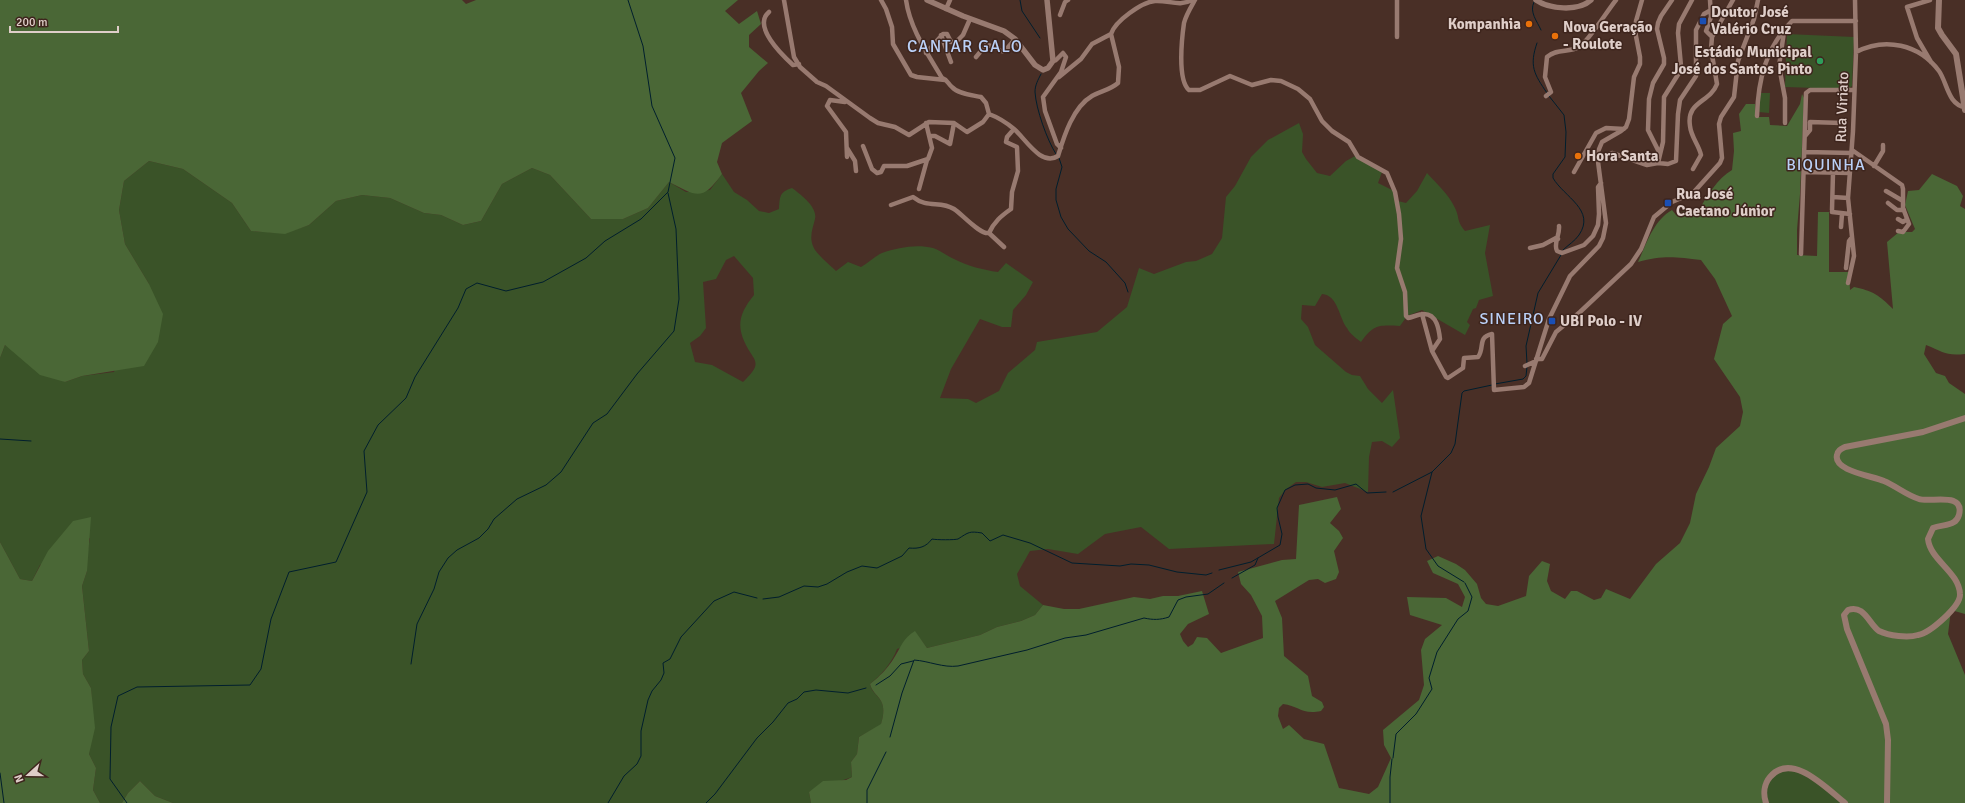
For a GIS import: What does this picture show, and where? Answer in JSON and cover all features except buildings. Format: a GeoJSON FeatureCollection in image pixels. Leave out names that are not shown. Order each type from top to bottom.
{"type":"FeatureCollection","features":[{"type":"Feature","properties":{"kind":"main road"},"geometry":{"type":"LineString","coordinates":[[1939,0],[1938,28],[1956,54],[1965,110]]}},
{"type":"Feature","properties":{"kind":"main road"},"geometry":{"type":"LineString","coordinates":[[1887,803],[1888,740],[1886,724],[1846,627],[1844,615],[1848,610],[1857,609],[1862,612],[1879,632],[1913,636],[1926,632],[1950,612],[1958,603],[1960,590],[1931,548],[1928,539],[1933,528],[1954,522],[1959,515],[1959,509],[1957,504],[1949,499],[1920,500],[1882,480],[1843,468],[1837,462],[1837,456],[1839,450],[1845,447],[1928,431],[1965,418]]}},
{"type":"Feature","properties":{"kind":"main road"},"geometry":{"type":"LineString","coordinates":[[1766,803],[1764,791],[1767,780],[1778,770],[1793,768],[1807,774],[1845,803]]}},
{"type":"Feature","properties":{"kind":"street"},"geometry":{"type":"LineString","coordinates":[[784,0],[794,58],[810,76],[878,123],[895,127],[909,135],[926,123],[941,122],[954,124],[967,132],[983,122],[990,114]]}},
{"type":"Feature","properties":{"kind":"street"},"geometry":{"type":"LineString","coordinates":[[881,0],[886,9],[892,27],[894,44],[911,75],[917,78],[946,80]]}},
{"type":"Feature","properties":{"kind":"street"},"geometry":{"type":"LineString","coordinates":[[906,0],[913,25],[926,53],[942,78],[946,80],[952,88],[970,95],[981,96],[986,103],[990,114],[1014,129],[1045,158],[1055,158],[1058,156],[1060,148],[1077,111],[1083,103],[1092,96],[1118,84],[1119,67],[1111,34]]}},
{"type":"Feature","properties":{"kind":"street"},"geometry":{"type":"LineString","coordinates":[[928,0],[970,19],[1004,31],[1015,39],[1035,65],[1043,70],[1048,68],[1053,61],[1063,53],[1066,56],[1056,80]]}},
{"type":"Feature","properties":{"kind":"street"},"geometry":{"type":"LineString","coordinates":[[946,9],[950,0]]}},
{"type":"Feature","properties":{"kind":"street"},"geometry":{"type":"LineString","coordinates":[[1047,0],[1053,61]]}},
{"type":"Feature","properties":{"kind":"street"},"geometry":{"type":"LineString","coordinates":[[1060,15],[1065,2],[1068,0]]}},
{"type":"Feature","properties":{"kind":"street"},"geometry":{"type":"LineString","coordinates":[[1060,148],[1043,103],[1043,96],[1056,80],[1081,59],[1092,44],[1111,34],[1119,20],[1152,2],[1176,4],[1192,0]]}},
{"type":"Feature","properties":{"kind":"street"},"geometry":{"type":"LineString","coordinates":[[1195,0],[1184,22],[1181,70],[1186,87],[1189,90],[1200,90],[1230,76],[1252,85],[1271,80],[1281,81],[1298,89],[1310,99],[1322,121],[1332,131],[1349,142],[1358,157],[1387,173],[1392,182],[1396,199],[1401,239],[1397,268],[1405,292],[1407,318],[1422,314],[1432,316],[1438,327],[1440,339],[1432,351]]}},
{"type":"Feature","properties":{"kind":"street"},"geometry":{"type":"LineString","coordinates":[[1397,0],[1397,37]]}},
{"type":"Feature","properties":{"kind":"street"},"geometry":{"type":"LineString","coordinates":[[1536,0],[1542,4],[1578,8],[1591,0]]}},
{"type":"Feature","properties":{"kind":"street"},"geometry":{"type":"LineString","coordinates":[[1548,95],[1545,77],[1547,57],[1556,51],[1579,48],[1616,0]]}},
{"type":"Feature","properties":{"kind":"street"},"geometry":{"type":"LineString","coordinates":[[1422,314],[1432,351],[1446,377],[1448,378],[1463,368],[1464,358],[1478,357],[1480,355],[1481,342],[1484,337],[1492,334],[1494,390],[1524,387],[1529,383],[1549,319],[1570,276],[1599,246],[1603,238],[1606,223],[1598,159],[1599,147],[1602,142],[1624,129],[1629,119],[1634,77],[1640,64],[1635,31],[1636,21],[1642,0]]}},
{"type":"Feature","properties":{"kind":"street"},"geometry":{"type":"LineString","coordinates":[[1660,154],[1648,130],[1649,99],[1652,83],[1664,64],[1657,29],[1658,23],[1672,0]]}},
{"type":"Feature","properties":{"kind":"street"},"geometry":{"type":"LineString","coordinates":[[1658,163],[1663,142],[1664,97],[1679,73],[1681,66],[1678,33],[1679,24],[1692,0]]}},
{"type":"Feature","properties":{"kind":"street"},"geometry":{"type":"LineString","coordinates":[[1710,0],[1711,17],[1706,31],[1712,37]]}},
{"type":"Feature","properties":{"kind":"street"},"geometry":{"type":"LineString","coordinates":[[1693,169],[1701,155],[1690,127],[1691,114],[1694,106],[1712,93],[1717,84],[1711,49],[1712,37],[1733,0]]}},
{"type":"Feature","properties":{"kind":"street"},"geometry":{"type":"LineString","coordinates":[[1527,366],[1536,360],[1542,359],[1552,338],[1561,326],[1580,312],[1631,264],[1641,249],[1654,218],[1672,202],[1693,193],[1720,163],[1722,158],[1719,124],[1721,117],[1734,97],[1738,61],[1754,19],[1758,0]]}},
{"type":"Feature","properties":{"kind":"street","name":"Rua Viriato"},"geometry":{"type":"LineString","coordinates":[[1848,283],[1854,256],[1848,198],[1852,151],[1856,52],[1855,0]]}},
{"type":"Feature","properties":{"kind":"street"},"geometry":{"type":"LineString","coordinates":[[1930,0],[1907,7],[1917,38],[1932,63],[1942,75],[1954,101],[1960,106],[1964,107]]}},
{"type":"Feature","properties":{"kind":"street"},"geometry":{"type":"LineString","coordinates":[[1598,159],[1612,153],[1647,165],[1673,163],[1678,158],[1678,114],[1680,100],[1696,76],[1696,30],[1704,14],[1711,10]]}},
{"type":"Feature","properties":{"kind":"street"},"geometry":{"type":"LineString","coordinates":[[769,12],[763,21],[768,36],[787,59],[793,64],[799,64]]}},
{"type":"Feature","properties":{"kind":"street"},"geometry":{"type":"LineString","coordinates":[[926,53],[941,35],[947,34],[951,42],[956,42],[963,35],[970,19]]}},
{"type":"Feature","properties":{"kind":"street"},"geometry":{"type":"LineString","coordinates":[[1757,116],[1758,90],[1768,53],[1792,20],[1856,21]]}},
{"type":"Feature","properties":{"kind":"street"},"geometry":{"type":"LineString","coordinates":[[1784,30],[1779,66],[1786,98],[1785,123]]}},
{"type":"Feature","properties":{"kind":"street"},"geometry":{"type":"LineString","coordinates":[[941,35],[951,62]]}},
{"type":"Feature","properties":{"kind":"street"},"geometry":{"type":"LineString","coordinates":[[976,58],[986,45],[1005,52],[1015,39]]}},
{"type":"Feature","properties":{"kind":"street"},"geometry":{"type":"LineString","coordinates":[[1856,52],[1880,43],[1894,44],[1909,48],[1932,63]]}},
{"type":"Feature","properties":{"kind":"street"},"geometry":{"type":"LineString","coordinates":[[1801,254],[1806,98],[1808,91],[1854,90]]}},
{"type":"Feature","properties":{"kind":"street"},"geometry":{"type":"LineString","coordinates":[[847,102],[830,100],[827,106],[846,132],[847,157]]}},
{"type":"Feature","properties":{"kind":"street"},"geometry":{"type":"LineString","coordinates":[[1805,136],[1810,130],[1810,122],[1842,123]]}},
{"type":"Feature","properties":{"kind":"street"},"geometry":{"type":"LineString","coordinates":[[919,189],[932,148],[926,123]]}},
{"type":"Feature","properties":{"kind":"street"},"geometry":{"type":"LineString","coordinates":[[930,136],[935,136],[950,144],[954,124]]}},
{"type":"Feature","properties":{"kind":"street"},"geometry":{"type":"LineString","coordinates":[[1574,172],[1596,133],[1606,128],[1624,129]]}},
{"type":"Feature","properties":{"kind":"street"},"geometry":{"type":"LineString","coordinates":[[989,233],[992,226],[999,218],[1011,209],[1012,192],[1018,164],[1016,147],[1006,142],[1007,137],[1014,129]]}},
{"type":"Feature","properties":{"kind":"street"},"geometry":{"type":"LineString","coordinates":[[1874,166],[1883,151],[1883,145]]}},
{"type":"Feature","properties":{"kind":"street"},"geometry":{"type":"LineString","coordinates":[[846,146],[855,161],[856,171]]}},
{"type":"Feature","properties":{"kind":"street"},"geometry":{"type":"LineString","coordinates":[[863,146],[872,169],[877,173],[881,172],[884,166],[907,166],[927,160]]}},
{"type":"Feature","properties":{"kind":"street"},"geometry":{"type":"LineString","coordinates":[[1805,152],[1852,151],[1902,185],[1904,210],[1909,224],[1903,232],[1898,231]]}},
{"type":"Feature","properties":{"kind":"street"},"geometry":{"type":"LineString","coordinates":[[1804,172],[1850,173]]}},
{"type":"Feature","properties":{"kind":"street"},"geometry":{"type":"LineString","coordinates":[[1833,173],[1832,211],[1842,214],[1850,214]]}},
{"type":"Feature","properties":{"kind":"street"},"geometry":{"type":"LineString","coordinates":[[1559,226],[1560,232],[1555,249],[1561,253],[1584,245],[1593,236],[1598,225],[1598,187],[1601,183]]}},
{"type":"Feature","properties":{"kind":"street"},"geometry":{"type":"LineString","coordinates":[[1886,191],[1903,201]]}},
{"type":"Feature","properties":{"kind":"street"},"geometry":{"type":"LineString","coordinates":[[891,205],[913,197],[921,203],[946,205],[958,212],[982,232],[989,233],[1004,247]]}},
{"type":"Feature","properties":{"kind":"street"},"geometry":{"type":"LineString","coordinates":[[1833,197],[1848,198]]}},
{"type":"Feature","properties":{"kind":"street"},"geometry":{"type":"LineString","coordinates":[[1888,203],[1897,210],[1904,210]]}},
{"type":"Feature","properties":{"kind":"street"},"geometry":{"type":"LineString","coordinates":[[1841,227],[1842,214]]}},
{"type":"Feature","properties":{"kind":"street"},"geometry":{"type":"LineString","coordinates":[[1898,219],[1903,222],[1907,219]]}},
{"type":"Feature","properties":{"kind":"street","name":"Rua Viriato"},"geometry":{"type":"LineString","coordinates":[[1846,268],[1848,241],[1852,237]]}},
{"type":"Feature","properties":{"kind":"street"},"geometry":{"type":"LineString","coordinates":[[1530,248],[1543,245],[1556,238],[1558,239]]}},
{"type":"Feature","properties":{"kind":"green space"},"geometry":{"type":"Polygon","coordinates":[[[0,0],[462,0],[466,4],[476,0],[738,0],[725,11],[739,24],[757,11],[761,24],[749,35],[749,47],[768,63],[759,71],[741,93],[752,121],[722,143],[717,162],[722,174],[715,183],[709,189],[699,194],[687,191],[669,182],[648,208],[623,219],[591,219],[550,175],[532,168],[502,184],[481,221],[463,225],[441,215],[424,213],[390,198],[362,195],[336,201],[309,225],[285,234],[251,231],[232,203],[183,169],[149,161],[124,181],[119,210],[125,244],[149,284],[163,314],[158,342],[144,366],[82,376],[65,382],[40,375],[5,345],[0,358],[0,0]]]}},
{"type":"Feature","properties":{"kind":"green space","name":"Estádio Municipal José dos Santos Pinto"},"geometry":{"type":"Polygon","coordinates":[[[1787,34],[1854,37],[1852,86],[1848,89],[1785,87],[1787,34]]]}},
{"type":"Feature","properties":{"kind":"green space"},"geometry":{"type":"Polygon","coordinates":[[[1760,93],[1770,93],[1769,113],[1759,112],[1760,93]]]}},
{"type":"Feature","properties":{"kind":"green space"},"geometry":{"type":"Polygon","coordinates":[[[1802,94],[1804,98],[1797,255],[1817,256],[1818,212],[1829,212],[1829,272],[1849,272],[1850,290],[1854,287],[1871,292],[1884,300],[1893,309],[1887,242],[1899,232],[1912,232],[1915,229],[1905,205],[1908,191],[1919,190],[1932,174],[1957,186],[1963,196],[1960,206],[1965,209],[1965,354],[1949,354],[1926,345],[1924,354],[1936,373],[1945,376],[1949,383],[1965,394],[1965,614],[1951,610],[1948,634],[1965,675],[1965,803],[1846,803],[1810,774],[1790,767],[1772,774],[1767,782],[1767,803],[811,803],[809,792],[823,781],[846,780],[852,777],[851,762],[857,754],[859,737],[881,724],[883,710],[882,704],[870,684],[892,662],[905,640],[915,631],[927,648],[980,635],[997,627],[1021,621],[1035,615],[1043,605],[1064,609],[1079,609],[1134,597],[1150,599],[1163,596],[1178,596],[1202,591],[1209,614],[1188,624],[1180,634],[1188,647],[1193,644],[1197,637],[1207,638],[1221,653],[1263,638],[1262,616],[1251,595],[1241,584],[1238,572],[1282,560],[1296,559],[1299,505],[1337,497],[1341,509],[1330,523],[1339,531],[1343,538],[1334,551],[1339,572],[1336,579],[1325,583],[1318,579],[1309,580],[1275,601],[1282,618],[1284,656],[1308,676],[1312,696],[1322,702],[1324,707],[1321,711],[1309,712],[1283,704],[1279,708],[1278,716],[1283,729],[1289,725],[1304,739],[1324,744],[1339,788],[1369,794],[1378,787],[1391,758],[1384,745],[1383,730],[1419,700],[1424,685],[1421,650],[1425,639],[1442,625],[1410,615],[1407,597],[1446,598],[1462,607],[1465,597],[1458,584],[1433,573],[1427,561],[1438,556],[1465,570],[1477,584],[1481,598],[1486,604],[1498,606],[1526,596],[1529,576],[1542,561],[1550,564],[1547,581],[1551,591],[1565,599],[1571,591],[1577,591],[1594,600],[1601,598],[1606,589],[1630,599],[1656,564],[1680,543],[1690,523],[1696,494],[1716,448],[1740,426],[1743,412],[1740,397],[1714,359],[1723,324],[1732,316],[1715,279],[1701,260],[1670,257],[1655,258],[1638,262],[1655,226],[1665,215],[1672,210],[1676,215],[1684,211],[1692,210],[1694,212],[1698,212],[1717,183],[1732,170],[1734,151],[1733,133],[1741,131],[1739,114],[1746,104],[1755,104],[1756,117],[1769,117],[1770,125],[1787,126],[1800,104],[1802,94]]]}},
{"type":"Feature","properties":{"kind":"green space"},"geometry":{"type":"Polygon","coordinates":[[[1299,123],[1303,134],[1302,152],[1317,173],[1330,176],[1346,161],[1357,155],[1382,172],[1378,183],[1394,191],[1398,201],[1406,203],[1417,191],[1427,173],[1450,199],[1456,211],[1459,222],[1465,231],[1490,225],[1485,253],[1493,296],[1479,300],[1467,322],[1470,325],[1465,335],[1422,310],[1407,316],[1400,326],[1382,326],[1374,329],[1361,342],[1353,336],[1344,324],[1338,308],[1332,298],[1322,294],[1315,306],[1302,305],[1301,319],[1308,327],[1315,345],[1346,372],[1352,375],[1360,376],[1368,389],[1382,403],[1393,390],[1400,438],[1392,447],[1382,441],[1372,442],[1369,457],[1368,492],[1345,483],[1322,487],[1306,482],[1296,482],[1285,490],[1279,498],[1274,544],[1169,549],[1141,527],[1105,534],[1078,554],[1048,549],[1030,551],[1017,574],[1020,586],[1043,605],[1035,615],[1021,621],[997,627],[980,635],[927,648],[921,640],[897,649],[886,668],[870,684],[882,704],[883,710],[881,725],[859,737],[857,754],[851,762],[852,777],[809,792],[811,803],[173,803],[155,796],[140,781],[128,793],[122,803],[100,803],[93,790],[96,768],[89,754],[92,707],[91,688],[83,674],[82,660],[89,651],[82,586],[87,571],[87,555],[90,538],[40,565],[32,581],[20,579],[0,542],[0,358],[5,345],[65,382],[82,376],[114,372],[149,284],[125,244],[119,210],[124,181],[149,161],[183,169],[232,203],[251,231],[285,233],[309,225],[336,201],[362,195],[390,198],[424,213],[441,215],[463,225],[481,221],[502,184],[532,168],[550,175],[591,219],[623,219],[648,208],[669,182],[686,192],[710,190],[722,174],[734,192],[747,200],[759,211],[769,213],[779,209],[782,193],[792,188],[808,201],[814,210],[815,219],[811,235],[814,249],[836,271],[848,262],[861,267],[882,253],[900,248],[920,246],[936,249],[951,258],[970,266],[987,270],[998,272],[1006,263],[1033,282],[1026,295],[1013,310],[1011,327],[1002,327],[980,319],[951,369],[940,398],[968,399],[976,403],[999,391],[1008,373],[1035,350],[1037,342],[1097,332],[1127,307],[1139,268],[1154,274],[1186,262],[1196,261],[1212,254],[1222,238],[1226,197],[1235,186],[1251,157],[1268,140],[1299,123]],[[734,256],[726,260],[716,279],[703,282],[706,328],[700,336],[690,343],[695,362],[712,365],[743,382],[755,367],[754,359],[742,336],[740,323],[744,310],[754,295],[753,278],[734,256]]]}},
{"type":"Feature","properties":{"kind":"green space"},"geometry":{"type":"Polygon","coordinates":[[[91,517],[87,571],[82,586],[89,651],[82,660],[83,674],[91,688],[95,728],[89,754],[96,768],[93,790],[100,803],[0,803],[0,542],[20,579],[32,581],[48,551],[73,521],[91,517]]]}},
{"type":"Feature","properties":{"kind":"green space"},"geometry":{"type":"Polygon","coordinates":[[[1790,767],[1801,769],[1846,803],[1767,803],[1767,789],[1770,779],[1776,773],[1790,767]]]}},
{"type":"Feature","properties":{"kind":"green space"},"geometry":{"type":"Polygon","coordinates":[[[140,781],[155,796],[173,803],[122,803],[128,793],[140,781]]]}},
{"type":"Feature","properties":{"kind":"waterway"},"geometry":{"type":"LineString","coordinates":[[127,803],[110,779],[111,727],[118,696],[137,687],[250,685],[261,669],[271,619],[289,572],[336,562],[367,492],[364,451],[378,425],[406,398],[415,377],[458,308],[466,289],[477,283],[506,291],[543,282],[586,258],[605,241],[641,219],[668,192],[675,158],[652,106],[643,46],[628,0]]}},
{"type":"Feature","properties":{"kind":"waterway"},"geometry":{"type":"LineString","coordinates":[[1020,0],[1022,11],[1040,38]]}},
{"type":"Feature","properties":{"kind":"waterway"},"geometry":{"type":"LineString","coordinates":[[1534,2],[1532,9],[1541,30]]}},
{"type":"Feature","properties":{"kind":"waterway"},"geometry":{"type":"LineString","coordinates":[[1537,43],[1533,58],[1534,70],[1547,93]]}},
{"type":"Feature","properties":{"kind":"waterway"},"geometry":{"type":"LineString","coordinates":[[1041,74],[1035,92],[1037,107],[1042,124],[1056,154]]}},
{"type":"Feature","properties":{"kind":"waterway"},"geometry":{"type":"LineString","coordinates":[[1549,96],[1564,115],[1566,132],[1565,157],[1553,174],[1553,178],[1576,204],[1584,218],[1583,226],[1579,235],[1563,250]]}},
{"type":"Feature","properties":{"kind":"waterway"},"geometry":{"type":"LineString","coordinates":[[1059,158],[1062,167],[1056,189],[1056,200],[1061,217],[1068,229],[1089,251],[1106,262],[1125,283],[1128,292]]}},
{"type":"Feature","properties":{"kind":"waterway"},"geometry":{"type":"LineString","coordinates":[[411,664],[417,624],[434,589],[439,572],[448,558],[457,550],[479,538],[488,529],[494,519],[517,499],[546,485],[561,472],[593,423],[607,414],[637,374],[674,331],[679,299],[676,229],[668,193]]}},
{"type":"Feature","properties":{"kind":"waterway"},"geometry":{"type":"LineString","coordinates":[[1527,363],[1526,346],[1538,293],[1561,255]]}},
{"type":"Feature","properties":{"kind":"waterway"},"geometry":{"type":"LineString","coordinates":[[1495,384],[1523,379],[1526,376],[1527,367]]}},
{"type":"Feature","properties":{"kind":"waterway"},"geometry":{"type":"LineString","coordinates":[[1464,582],[1438,566],[1426,549],[1421,516],[1432,472],[1451,453],[1455,444],[1462,393],[1464,391],[1492,385]]}},
{"type":"Feature","properties":{"kind":"waterway"},"geometry":{"type":"LineString","coordinates":[[0,439],[31,441]]}},
{"type":"Feature","properties":{"kind":"waterway"},"geometry":{"type":"LineString","coordinates":[[1393,492],[1432,472]]}},
{"type":"Feature","properties":{"kind":"waterway"},"geometry":{"type":"LineString","coordinates":[[1219,570],[1251,562],[1280,545],[1282,534],[1277,508],[1285,490],[1295,485],[1308,484],[1316,488],[1335,490],[1356,484],[1367,493],[1386,492]]}},
{"type":"Feature","properties":{"kind":"waterway"},"geometry":{"type":"LineString","coordinates":[[763,599],[779,597],[804,586],[818,587],[862,566],[877,568],[902,556],[909,548],[922,547],[932,539],[958,539],[967,533],[972,532],[982,533],[990,541],[1003,535],[1030,543],[1072,563],[1120,566],[1131,564],[1149,565],[1177,572],[1206,575],[1212,573]]}},
{"type":"Feature","properties":{"kind":"waterway"},"geometry":{"type":"LineString","coordinates":[[1232,578],[1255,565],[1258,558]]}},
{"type":"Feature","properties":{"kind":"waterway"},"geometry":{"type":"LineString","coordinates":[[890,737],[902,693],[914,660],[947,666],[958,666],[1027,650],[1065,638],[1086,635],[1144,618],[1166,618],[1169,617],[1178,600],[1186,597],[1208,594],[1224,583]]}},
{"type":"Feature","properties":{"kind":"waterway"},"geometry":{"type":"LineString","coordinates":[[1393,758],[1396,734],[1416,714],[1432,689],[1429,678],[1437,652],[1458,619],[1468,611],[1472,597],[1465,583]]}},
{"type":"Feature","properties":{"kind":"waterway"},"geometry":{"type":"LineString","coordinates":[[608,803],[624,776],[637,764],[641,756],[641,731],[648,700],[664,673],[663,663],[670,659],[681,637],[714,601],[734,592],[757,598]]}},
{"type":"Feature","properties":{"kind":"waterway"},"geometry":{"type":"LineString","coordinates":[[876,685],[890,676],[901,664],[913,661]]}},
{"type":"Feature","properties":{"kind":"waterway"},"geometry":{"type":"LineString","coordinates":[[706,803],[715,794],[757,738],[773,722],[788,703],[797,699],[804,692],[816,690],[848,693],[866,688]]}},
{"type":"Feature","properties":{"kind":"waterway"},"geometry":{"type":"LineString","coordinates":[[867,803],[867,790],[886,752]]}},
{"type":"Feature","properties":{"kind":"waterway"},"geometry":{"type":"LineString","coordinates":[[1390,803],[1392,759]]}},
{"type":"Feature","properties":{"kind":"waterway"},"geometry":{"type":"LineString","coordinates":[[0,773],[4,803]]}},
{"type":"Feature","properties":{"kind":"place","name":"Doutor José Valério Cruz"},"geometry":{"type":"Point","coordinates":[1703,21]}},
{"type":"Feature","properties":{"kind":"place","name":"Kompanhia"},"geometry":{"type":"Point","coordinates":[1529,24]}},
{"type":"Feature","properties":{"kind":"place","name":"Nova Geração - Roulote"},"geometry":{"type":"Point","coordinates":[1555,36]}},
{"type":"Feature","properties":{"kind":"place","name":"Estádio Municipal José dos Santos Pinto"},"geometry":{"type":"Point","coordinates":[1820,61]}},
{"type":"Feature","properties":{"kind":"place","name":"Hora Santa"},"geometry":{"type":"Point","coordinates":[1578,156]}},
{"type":"Feature","properties":{"kind":"place","name":"Rua José Caetano Júnior"},"geometry":{"type":"Point","coordinates":[1668,203]}},
{"type":"Feature","properties":{"kind":"place","name":"UBI Polo - IV"},"geometry":{"type":"Point","coordinates":[1552,321]}},
{"type":"Feature","properties":{"kind":"district","name":"CANTAR GALO"},"geometry":{"type":"Point","coordinates":[965,46]}},
{"type":"Feature","properties":{"kind":"district","name":"BIQUINHA"},"geometry":{"type":"Point","coordinates":[1826,164]}},
{"type":"Feature","properties":{"kind":"district","name":"SINEIRO"},"geometry":{"type":"Point","coordinates":[1512,318]}}]}
